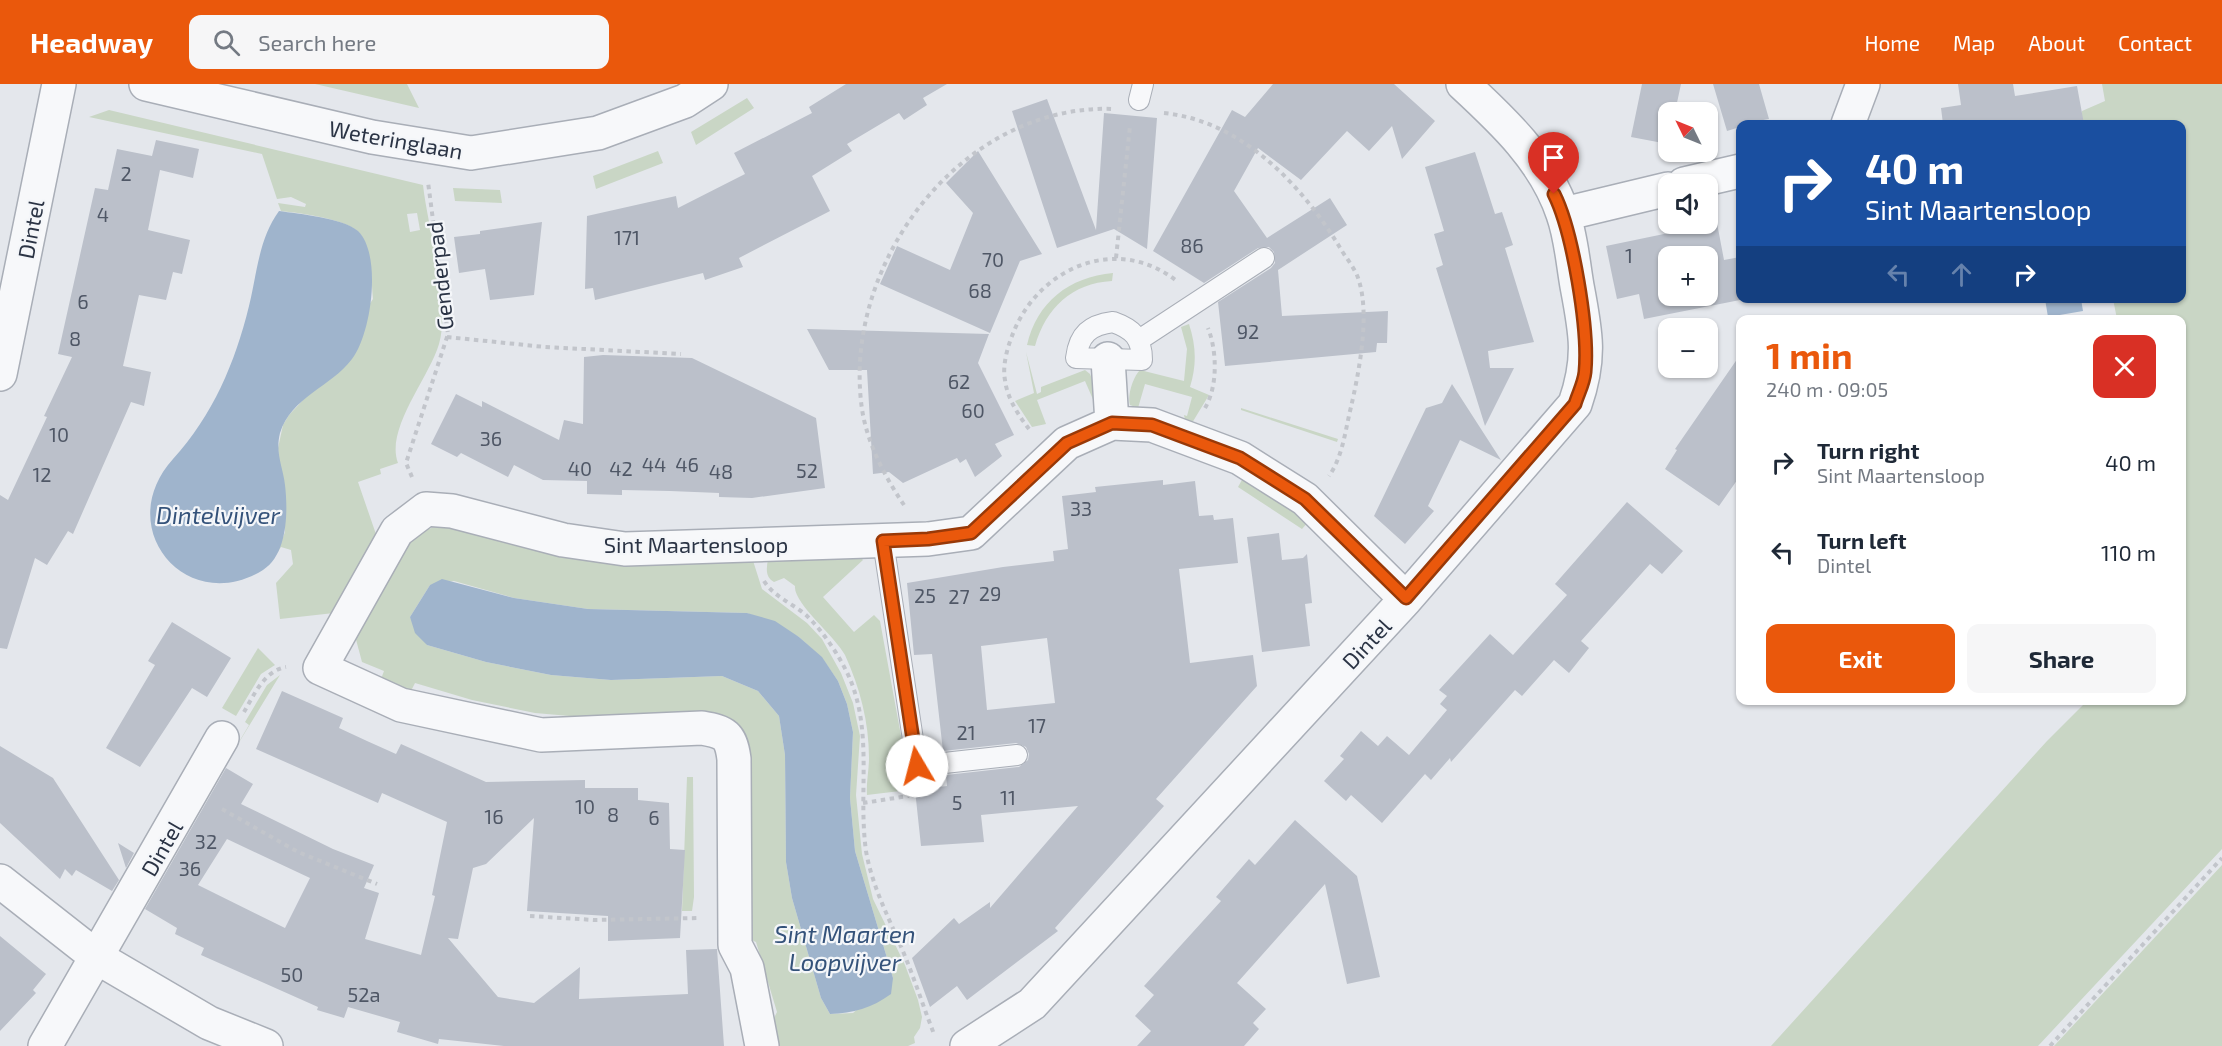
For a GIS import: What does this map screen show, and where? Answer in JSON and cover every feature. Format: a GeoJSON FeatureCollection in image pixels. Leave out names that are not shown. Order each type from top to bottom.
{"type":"FeatureCollection","features":[{"type":"Feature","properties":{"kind":"street","name":"Dintel"},"geometry":{"type":"LineString","coordinates":[[0,374],[59,84]]}},
{"type":"Feature","properties":{"kind":"street","name":"Weteringlaan"},"geometry":{"type":"LineString","coordinates":[[146,84],[372,137],[471,153],[598,133],[685,101],[711,84]]}},
{"type":"Feature","properties":{"kind":"street","name":"Dintel"},"geometry":{"type":"LineString","coordinates":[[967,1046],[1032,1004],[1406,598],[1575,404],[1585,375],[1586,332],[1563,214],[1544,175],[1513,130],[1463,84]]}},
{"type":"Feature","properties":{"kind":"street"},"geometry":{"type":"LineString","coordinates":[[1850,120],[1863,84]]}},
{"type":"Feature","properties":{"kind":"street"},"geometry":{"type":"LineString","coordinates":[[1718,176],[1736,172]]}},
{"type":"Feature","properties":{"kind":"street"},"geometry":{"type":"LineString","coordinates":[[1563,214],[1658,191]]}},
{"type":"Feature","properties":{"kind":"street"},"geometry":{"type":"LineString","coordinates":[[1108,358],[1112,423]]}},
{"type":"Feature","properties":{"kind":"street","name":"Sint Maartensloop"},"geometry":{"type":"LineString","coordinates":[[426,509],[452,510],[563,540],[625,549],[928,539],[971,533],[1067,443],[1112,423],[1152,425],[1240,458],[1309,503],[1406,598]]}},
{"type":"Feature","properties":{"kind":"street"},"geometry":{"type":"LineString","coordinates":[[426,509],[397,531],[321,669],[401,705],[541,735],[702,728],[721,731],[732,744],[734,759],[735,945],[747,968],[762,1046]]}},
{"type":"Feature","properties":{"kind":"street","name":"Dintel"},"geometry":{"type":"LineString","coordinates":[[98,958],[222,738]]}},
{"type":"Feature","properties":{"kind":"street"},"geometry":{"type":"LineString","coordinates":[[0,881],[98,958],[209,1023],[266,1046]]}},
{"type":"Feature","properties":{"kind":"street"},"geometry":{"type":"LineString","coordinates":[[45,1046],[98,958]]}},
{"type":"Feature","properties":{"kind":"lane"},"geometry":{"type":"LineString","coordinates":[[1139,340],[1264,258]]}},
{"type":"Feature","properties":{"kind":"lane"},"geometry":{"type":"LineString","coordinates":[[1113,322],[1127,327],[1139,340],[1142,360],[1076,358],[1078,343],[1086,331],[1099,323],[1113,322]]}},
{"type":"Feature","properties":{"kind":"lane"},"geometry":{"type":"LineString","coordinates":[[883,541],[917,766],[1017,755]]}},
{"type":"Feature","properties":{"kind":"path"},"geometry":{"type":"LineString","coordinates":[[1116,258],[1131,120],[1139,98]]}},
{"type":"Feature","properties":{"kind":"path"},"geometry":{"type":"LineString","coordinates":[[928,539],[884,476],[862,410],[860,356],[867,311],[888,255],[911,217],[946,177],[971,156],[1021,127],[1060,114],[1099,109],[1139,98],[1181,115],[1207,122],[1252,149],[1278,168],[1321,217],[1359,279],[1363,301],[1359,376],[1338,464],[1309,503]]}},
{"type":"Feature","properties":{"kind":"path","name":"Genderpad"},"geometry":{"type":"LineString","coordinates":[[414,144],[429,186],[447,337],[406,463],[426,509]]}},
{"type":"Feature","properties":{"kind":"path"},"geometry":{"type":"LineString","coordinates":[[447,337],[545,347],[681,354]]}},
{"type":"Feature","properties":{"kind":"path"},"geometry":{"type":"LineString","coordinates":[[760,545],[763,578],[768,587],[807,616],[834,650],[850,678],[861,712],[864,760],[863,803],[867,853],[881,907],[902,947],[936,1037]]}},
{"type":"Feature","properties":{"kind":"path"},"geometry":{"type":"LineString","coordinates":[[222,738],[234,728],[262,682],[278,669],[299,666],[321,669]]}},
{"type":"Feature","properties":{"kind":"path"},"geometry":{"type":"LineString","coordinates":[[863,803],[908,796],[907,784],[917,766]]}},
{"type":"Feature","properties":{"kind":"path"},"geometry":{"type":"LineString","coordinates":[[193,791],[298,852],[377,884]]}},
{"type":"Feature","properties":{"kind":"path"},"geometry":{"type":"LineString","coordinates":[[2050,1046],[2222,858]]}},
{"type":"Feature","properties":{"kind":"path"},"geometry":{"type":"LineString","coordinates":[[530,916],[594,920],[734,917]]}},
{"type":"Feature","properties":{"kind":"green space"},"geometry":{"type":"Polygon","coordinates":[[[315,84],[407,84],[419,108],[315,84]]]}},
{"type":"Feature","properties":{"kind":"green space"},"geometry":{"type":"Polygon","coordinates":[[[2102,84],[2222,84],[2222,849],[2038,1046],[1771,1046],[2047,741],[2083,705],[2186,705],[2186,315],[2116,315],[2114,303],[2186,303],[2186,120],[2082,120],[2082,111],[2105,101],[2102,84]]]}},
{"type":"Feature","properties":{"kind":"green space"},"geometry":{"type":"Polygon","coordinates":[[[747,98],[754,108],[696,145],[691,132],[747,98]]]}},
{"type":"Feature","properties":{"kind":"green space"},"geometry":{"type":"Polygon","coordinates":[[[109,110],[423,185],[441,287],[442,327],[439,344],[403,419],[396,450],[398,463],[380,469],[381,474],[358,482],[378,540],[334,613],[280,619],[276,583],[293,564],[291,550],[281,547],[277,553],[285,532],[278,448],[283,425],[289,415],[305,398],[373,299],[365,242],[355,229],[347,225],[324,218],[281,211],[278,203],[305,207],[306,204],[291,197],[277,199],[262,154],[89,117],[109,110]],[[417,213],[407,214],[410,232],[420,230],[417,213]]]}},
{"type":"Feature","properties":{"kind":"green space"},"geometry":{"type":"Polygon","coordinates":[[[658,151],[663,163],[596,189],[593,176],[658,151]]]}},
{"type":"Feature","properties":{"kind":"green space"},"geometry":{"type":"Polygon","coordinates":[[[453,188],[500,190],[502,203],[455,201],[453,188]]]}},
{"type":"Feature","properties":{"kind":"green space"},"geometry":{"type":"Polygon","coordinates":[[[1113,273],[1112,281],[1085,287],[1073,292],[1063,300],[1046,320],[1035,346],[1027,345],[1038,316],[1057,294],[1082,280],[1113,273]]]}},
{"type":"Feature","properties":{"kind":"green space"},"geometry":{"type":"Polygon","coordinates":[[[1189,324],[1195,355],[1190,387],[1209,395],[1192,423],[1185,420],[1184,415],[1187,416],[1192,397],[1145,384],[1138,408],[1130,405],[1131,387],[1140,370],[1184,381],[1187,349],[1181,327],[1189,324]]]}},
{"type":"Feature","properties":{"kind":"green space"},"geometry":{"type":"Polygon","coordinates":[[[1026,352],[1037,394],[1041,392],[1041,387],[1085,370],[1090,374],[1099,396],[1095,404],[1085,381],[1037,400],[1046,424],[1032,427],[1015,401],[1034,393],[1026,352]]]}},
{"type":"Feature","properties":{"kind":"green space"},"geometry":{"type":"Polygon","coordinates":[[[1241,408],[1338,439],[1337,442],[1241,410],[1241,408]]]}},
{"type":"Feature","properties":{"kind":"green space"},"geometry":{"type":"Polygon","coordinates":[[[1247,477],[1309,521],[1302,529],[1238,487],[1243,478],[1247,477]]]}},
{"type":"Feature","properties":{"kind":"green space"},"geometry":{"type":"Polygon","coordinates":[[[449,522],[749,548],[762,589],[807,623],[822,639],[841,673],[853,703],[860,736],[856,795],[862,854],[873,899],[905,965],[918,1000],[922,1017],[920,1028],[914,1037],[915,1043],[908,1046],[772,1046],[767,1032],[777,1012],[756,942],[747,938],[745,741],[616,720],[535,713],[472,700],[415,683],[411,691],[381,679],[384,671],[362,662],[354,632],[414,534],[449,522]],[[454,581],[430,585],[410,617],[427,645],[486,662],[551,675],[611,680],[722,676],[758,691],[779,716],[785,755],[786,862],[792,898],[821,998],[830,1014],[853,1013],[893,978],[855,851],[850,798],[853,732],[847,704],[838,681],[822,658],[799,637],[747,613],[588,609],[514,598],[454,581]]]}},
{"type":"Feature","properties":{"kind":"green space"},"geometry":{"type":"Polygon","coordinates":[[[771,549],[855,551],[863,560],[823,597],[854,632],[874,615],[880,621],[908,774],[897,776],[900,791],[867,795],[869,758],[867,731],[863,705],[850,667],[840,647],[807,610],[796,593],[795,586],[784,578],[774,582],[770,579],[767,567],[771,549]]]}},
{"type":"Feature","properties":{"kind":"green space"},"geometry":{"type":"Polygon","coordinates":[[[258,648],[275,665],[261,674],[236,716],[222,708],[258,648]]]}},
{"type":"Feature","properties":{"kind":"green space"},"geometry":{"type":"Polygon","coordinates":[[[280,675],[224,767],[249,725],[245,722],[267,685],[280,675]]]}},
{"type":"Feature","properties":{"kind":"green space"},"geometry":{"type":"Polygon","coordinates":[[[687,777],[693,777],[694,897],[692,911],[682,911],[687,777]]]}},
{"type":"Feature","properties":{"kind":"green space"},"geometry":{"type":"Polygon","coordinates":[[[2222,865],[2222,1046],[2054,1046],[2222,865]]]}},
{"type":"Feature","properties":{"kind":"water","name":"Dintelvijver"},"geometry":{"type":"Polygon","coordinates":[[[279,211],[332,220],[358,231],[370,257],[372,294],[369,313],[365,331],[352,359],[293,410],[280,433],[279,453],[285,485],[286,519],[282,543],[277,554],[263,570],[235,582],[208,582],[185,574],[166,558],[154,537],[150,512],[156,486],[173,459],[200,425],[221,387],[237,348],[263,244],[272,221],[279,211]]]}},
{"type":"Feature","properties":{"kind":"water"},"geometry":{"type":"Polygon","coordinates":[[[2046,303],[2082,303],[2083,311],[2048,315],[2046,303]]]}},
{"type":"Feature","properties":{"kind":"water","name":"Sint Maarten Loopvijver"},"geometry":{"type":"Polygon","coordinates":[[[442,579],[514,598],[588,609],[747,613],[775,621],[799,637],[822,657],[838,681],[847,704],[853,732],[850,798],[855,851],[893,978],[891,994],[862,1009],[830,1014],[821,998],[792,898],[786,862],[785,755],[779,716],[758,691],[722,676],[611,680],[551,675],[486,662],[427,645],[415,633],[410,617],[430,585],[442,579]]]}},
{"type":"Feature","properties":{"kind":"building"},"geometry":{"type":"Polygon","coordinates":[[[846,84],[947,84],[923,98],[927,105],[904,120],[899,113],[847,144],[852,151],[812,176],[830,211],[739,258],[743,267],[705,280],[703,273],[595,300],[593,288],[585,289],[587,216],[676,196],[678,208],[745,174],[734,153],[812,113],[809,107],[846,84]]]}},
{"type":"Feature","properties":{"kind":"building"},"geometry":{"type":"Polygon","coordinates":[[[1273,84],[1394,84],[1435,121],[1402,159],[1392,126],[1369,151],[1347,131],[1301,180],[1258,148],[1234,191],[1267,238],[1330,198],[1347,225],[1278,270],[1282,316],[1388,311],[1387,343],[1377,343],[1376,352],[1225,366],[1218,302],[1271,268],[1275,263],[1274,252],[1269,247],[1258,248],[1204,283],[1153,251],[1232,110],[1245,117],[1273,84]]]}},
{"type":"Feature","properties":{"kind":"building"},"geometry":{"type":"Polygon","coordinates":[[[1642,84],[1681,84],[1677,102],[1658,102],[1658,142],[1631,137],[1642,84]]]}},
{"type":"Feature","properties":{"kind":"building"},"geometry":{"type":"Polygon","coordinates":[[[1713,84],[1759,84],[1769,119],[1736,120],[1736,128],[1727,131],[1713,84]]]}},
{"type":"Feature","properties":{"kind":"building"},"geometry":{"type":"Polygon","coordinates":[[[1958,84],[2013,84],[2015,96],[2077,86],[2083,120],[1942,120],[1941,108],[1961,105],[1958,84]]]}},
{"type":"Feature","properties":{"kind":"building"},"geometry":{"type":"Polygon","coordinates":[[[1047,99],[1096,230],[1104,113],[1157,118],[1147,249],[1114,229],[1057,248],[1012,111],[1047,99]]]}},
{"type":"Feature","properties":{"kind":"building"},"geometry":{"type":"Polygon","coordinates":[[[156,140],[199,149],[193,178],[160,170],[148,230],[190,240],[182,274],[173,272],[166,300],[139,295],[123,366],[151,372],[144,406],[131,402],[73,534],[68,531],[47,565],[35,558],[7,649],[0,648],[0,495],[8,500],[72,357],[58,354],[95,188],[108,190],[117,149],[152,156],[156,140]]]}},
{"type":"Feature","properties":{"kind":"building"},"geometry":{"type":"Polygon","coordinates":[[[978,151],[1042,254],[1020,261],[990,333],[880,284],[897,246],[950,270],[973,213],[946,183],[978,151]]]}},
{"type":"Feature","properties":{"kind":"building"},"geometry":{"type":"Polygon","coordinates":[[[1475,152],[1495,214],[1502,212],[1513,245],[1505,248],[1534,342],[1488,351],[1490,368],[1514,368],[1485,426],[1436,268],[1443,265],[1434,234],[1444,231],[1425,167],[1475,152]]]}},
{"type":"Feature","properties":{"kind":"building"},"geometry":{"type":"Polygon","coordinates":[[[542,222],[534,295],[490,300],[485,269],[459,273],[454,237],[542,222]]]}},
{"type":"Feature","properties":{"kind":"building"},"geometry":{"type":"Polygon","coordinates":[[[1718,228],[1724,260],[1736,258],[1736,301],[1718,304],[1718,246],[1658,246],[1658,306],[1710,306],[1644,319],[1639,294],[1617,299],[1606,246],[1664,234],[1718,234],[1718,228]]]}},
{"type":"Feature","properties":{"kind":"building"},"geometry":{"type":"Polygon","coordinates":[[[807,329],[989,334],[978,363],[1014,435],[995,444],[1002,456],[975,477],[966,459],[960,463],[957,458],[903,483],[889,472],[873,474],[867,370],[829,370],[807,329]]]}},
{"type":"Feature","properties":{"kind":"building"},"geometry":{"type":"Polygon","coordinates":[[[603,355],[692,358],[816,418],[825,488],[752,498],[719,497],[719,493],[670,491],[622,490],[622,495],[587,494],[587,481],[543,480],[514,465],[508,477],[461,453],[457,457],[431,444],[456,394],[482,407],[482,401],[559,440],[564,420],[583,424],[584,357],[603,355]]]}},
{"type":"Feature","properties":{"kind":"building"},"geometry":{"type":"Polygon","coordinates":[[[1736,361],[1736,482],[1719,506],[1665,469],[1677,450],[1675,449],[1736,361]]]}},
{"type":"Feature","properties":{"kind":"building"},"geometry":{"type":"Polygon","coordinates":[[[1452,384],[1501,460],[1460,440],[1428,506],[1434,511],[1405,544],[1374,516],[1426,408],[1442,403],[1452,384]]]}},
{"type":"Feature","properties":{"kind":"building"},"geometry":{"type":"Polygon","coordinates":[[[1163,480],[1163,485],[1195,481],[1199,516],[1213,515],[1214,520],[1233,518],[1238,563],[1179,569],[1190,663],[1253,655],[1257,686],[1156,799],[1164,806],[1055,928],[1058,931],[967,1000],[957,986],[930,1007],[912,958],[954,918],[959,924],[990,902],[990,908],[1078,806],[981,815],[984,842],[921,846],[915,790],[947,786],[946,775],[1019,767],[1028,760],[1029,754],[1026,747],[1016,743],[943,751],[932,654],[914,655],[907,583],[1054,561],[1053,551],[1068,549],[1062,496],[1096,492],[1095,487],[1163,480]],[[1047,638],[981,646],[987,710],[1055,703],[1047,638]]]}},
{"type":"Feature","properties":{"kind":"building"},"geometry":{"type":"Polygon","coordinates":[[[1627,502],[1683,551],[1662,574],[1650,564],[1581,641],[1589,648],[1569,673],[1554,660],[1522,696],[1515,690],[1451,762],[1450,758],[1431,780],[1425,774],[1382,823],[1351,795],[1346,801],[1324,781],[1344,759],[1340,756],[1361,731],[1378,746],[1387,736],[1409,755],[1447,710],[1440,704],[1447,696],[1439,690],[1490,634],[1513,655],[1567,595],[1555,584],[1627,502]]]}},
{"type":"Feature","properties":{"kind":"building"},"geometry":{"type":"Polygon","coordinates":[[[1279,533],[1282,560],[1303,558],[1307,554],[1312,603],[1305,604],[1310,646],[1262,652],[1247,537],[1279,533]]]}},
{"type":"Feature","properties":{"kind":"building"},"geometry":{"type":"Polygon","coordinates":[[[172,622],[231,658],[207,697],[192,688],[140,767],[106,748],[155,665],[148,661],[172,622]]]}},
{"type":"Feature","properties":{"kind":"building"},"geometry":{"type":"Polygon","coordinates":[[[282,691],[343,718],[339,728],[396,754],[401,744],[486,782],[585,780],[585,788],[638,788],[638,800],[669,803],[670,849],[685,850],[680,938],[608,941],[608,916],[527,911],[534,818],[486,864],[473,868],[458,939],[448,938],[498,997],[534,1003],[580,967],[579,999],[688,994],[686,950],[717,949],[724,1046],[504,1046],[439,1039],[438,1044],[397,1032],[400,1022],[348,1007],[344,1018],[317,1010],[318,1007],[201,955],[204,948],[175,934],[177,928],[145,909],[226,768],[253,784],[241,804],[333,849],[374,865],[364,888],[379,893],[365,939],[421,955],[435,896],[432,895],[447,822],[382,793],[378,803],[256,749],[282,691]],[[227,839],[198,885],[285,928],[310,878],[227,839]]]}},
{"type":"Feature","properties":{"kind":"building"},"geometry":{"type":"Polygon","coordinates":[[[0,746],[53,778],[119,880],[112,891],[76,870],[72,876],[65,869],[60,879],[0,823],[0,746]]]}},
{"type":"Feature","properties":{"kind":"building"},"geometry":{"type":"Polygon","coordinates":[[[1295,820],[1357,876],[1380,977],[1347,984],[1325,884],[1237,983],[1266,1009],[1253,1023],[1259,1029],[1244,1046],[1137,1046],[1151,1031],[1135,1016],[1154,995],[1144,986],[1221,901],[1216,897],[1249,859],[1255,865],[1295,820]]]}},
{"type":"Feature","properties":{"kind":"building"},"geometry":{"type":"Polygon","coordinates":[[[118,843],[134,853],[126,868],[118,843]]]}},
{"type":"Feature","properties":{"kind":"building"},"geometry":{"type":"Polygon","coordinates":[[[0,936],[46,974],[33,990],[36,993],[0,1031],[0,936]]]}},
{"type":"Feature","properties":{"kind":"route"},"geometry":{"type":"LineString","coordinates":[[917,766],[883,541],[928,539],[971,533],[1067,443],[1112,423],[1152,425],[1240,458],[1305,499],[1406,598],[1575,404],[1585,375],[1586,332],[1563,214],[1554,194]]}}]}
